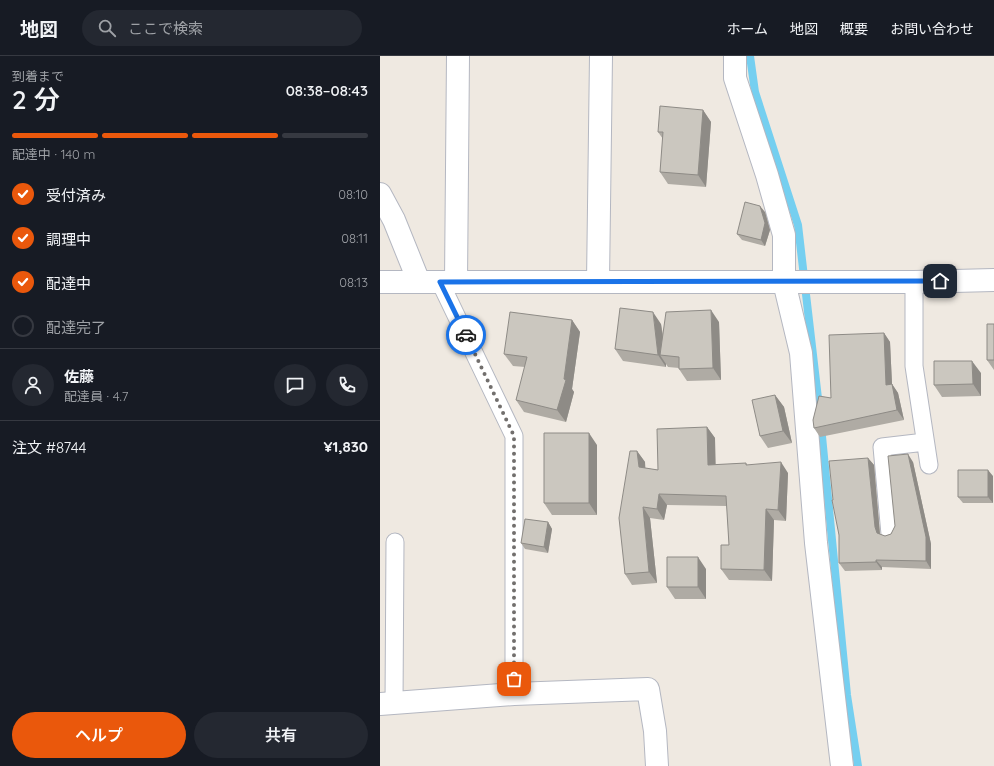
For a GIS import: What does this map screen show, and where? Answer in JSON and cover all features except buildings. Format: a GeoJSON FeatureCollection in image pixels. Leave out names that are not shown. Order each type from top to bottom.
{"type":"FeatureCollection","features":[{"type":"Feature","properties":{"kind":"street"},"geometry":{"type":"LineString","coordinates":[[448,282],[458,56]]}},
{"type":"Feature","properties":{"kind":"street"},"geometry":{"type":"LineString","coordinates":[[598,282],[601,56]]}},
{"type":"Feature","properties":{"kind":"street"},"geometry":{"type":"LineString","coordinates":[[735,56],[735,78],[767,175],[784,235],[784,282],[801,353],[816,543],[842,766]]}},
{"type":"Feature","properties":{"kind":"street"},"geometry":{"type":"LineString","coordinates":[[380,194],[394,220],[419,282]]}},
{"type":"Feature","properties":{"kind":"street"},"geometry":{"type":"LineString","coordinates":[[380,282],[914,282],[994,280]]}},
{"type":"Feature","properties":{"kind":"street"},"geometry":{"type":"LineString","coordinates":[[387,704],[514,694],[648,689],[655,732],[656,766]]}},
{"type":"Feature","properties":{"kind":"lane"},"geometry":{"type":"LineString","coordinates":[[448,282],[514,436],[514,694]]}},
{"type":"Feature","properties":{"kind":"lane"},"geometry":{"type":"LineString","coordinates":[[914,282],[914,366],[929,465]]}},
{"type":"Feature","properties":{"kind":"lane"},"geometry":{"type":"LineString","coordinates":[[890,534],[882,447],[925,442]]}},
{"type":"Feature","properties":{"kind":"lane"},"geometry":{"type":"LineString","coordinates":[[387,704],[395,542]]}},
{"type":"Feature","properties":{"kind":"waterway"},"geometry":{"type":"LineString","coordinates":[[750,56],[755,92],[798,225],[819,407]]}},
{"type":"Feature","properties":{"kind":"waterway"},"geometry":{"type":"LineString","coordinates":[[821,426],[847,695],[858,766]]}},
{"type":"Feature","properties":{"kind":"way so far"},"geometry":{"type":"LineString","coordinates":[[466,335],[514,436],[514,679]]}},
{"type":"Feature","properties":{"kind":"route"},"geometry":{"type":"LineString","coordinates":[[466,335],[440,282],[940,281]]}}]}
